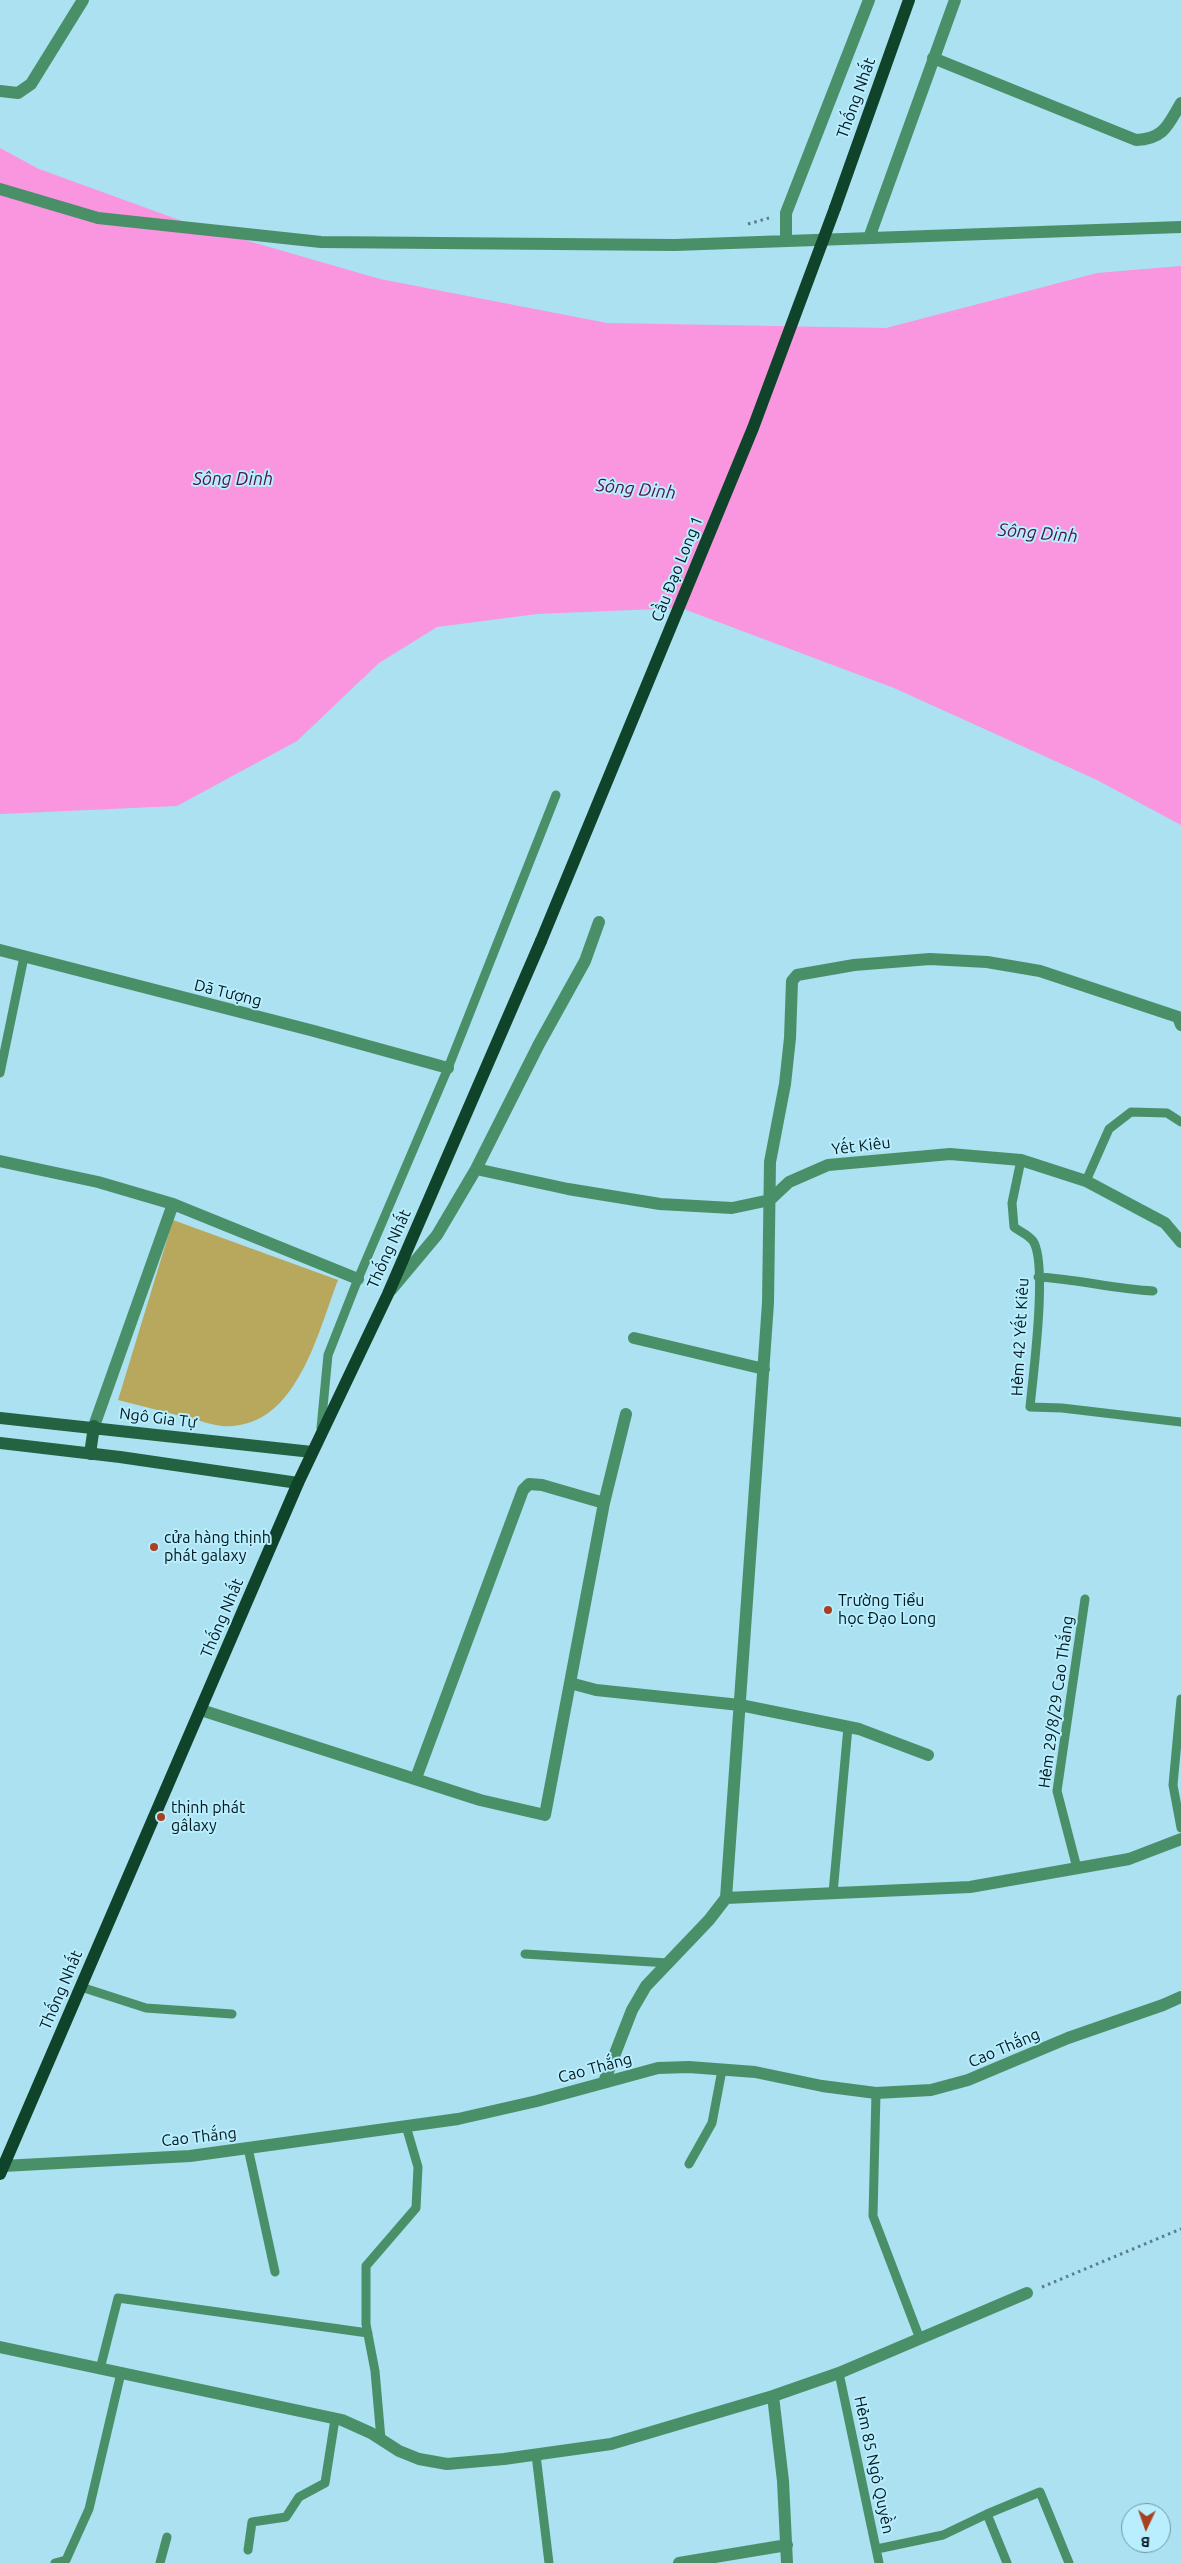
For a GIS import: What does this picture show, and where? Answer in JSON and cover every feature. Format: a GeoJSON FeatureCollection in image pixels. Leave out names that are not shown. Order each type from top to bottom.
{"type":"FeatureCollection","features":[{"type":"Feature","properties":{"kind":"main road","name":"Thống Nhất"},"geometry":{"type":"LineString","coordinates":[[835,208],[909,0]]}},
{"type":"Feature","properties":{"kind":"main road","name":"Cầu Đạo Long 1"},"geometry":{"type":"LineString","coordinates":[[541,941],[753,428],[835,208]]}},
{"type":"Feature","properties":{"kind":"main road","name":"Thống Nhất"},"geometry":{"type":"LineString","coordinates":[[1,2170],[298,1483],[321,1431],[388,1294],[541,941]]}},
{"type":"Feature","properties":{"kind":"main road","name":"Ngô Gia Tự"},"geometry":{"type":"LineString","coordinates":[[0,1418],[94,1426],[312,1452]]}},
{"type":"Feature","properties":{"kind":"main road"},"geometry":{"type":"LineString","coordinates":[[90,1454],[94,1426]]}},
{"type":"Feature","properties":{"kind":"main road"},"geometry":{"type":"LineString","coordinates":[[0,1443],[298,1483]]}},
{"type":"Feature","properties":{"kind":"street"},"geometry":{"type":"LineString","coordinates":[[0,91],[18,93],[31,84],[83,0]]}},
{"type":"Feature","properties":{"kind":"street"},"geometry":{"type":"LineString","coordinates":[[869,238],[955,0]]}},
{"type":"Feature","properties":{"kind":"street"},"geometry":{"type":"LineString","coordinates":[[786,240],[786,212],[867,1]]}},
{"type":"Feature","properties":{"kind":"street"},"geometry":{"type":"LineString","coordinates":[[933,58],[1136,140],[1152,139],[1166,128],[1181,103]]}},
{"type":"Feature","properties":{"kind":"street"},"geometry":{"type":"LineString","coordinates":[[0,189],[98,218],[321,242],[675,245],[1181,227]]}},
{"type":"Feature","properties":{"kind":"street"},"geometry":{"type":"LineString","coordinates":[[388,1294],[438,1235],[476,1169],[538,1044],[585,962],[599,922]]}},
{"type":"Feature","properties":{"kind":"street","name":"Dã Tượng"},"geometry":{"type":"LineString","coordinates":[[0,950],[314,1030],[448,1068]]}},
{"type":"Feature","properties":{"kind":"street"},"geometry":{"type":"LineString","coordinates":[[604,2082],[632,2010],[646,1986],[709,1920],[726,1898],[768,1303],[770,1162],[785,1084],[790,1038],[792,981],[797,975],[854,966],[930,959],[987,962],[1040,971],[1178,1017],[1181,1025]]}},
{"type":"Feature","properties":{"kind":"street","name":"Yết Kiêu"},"geometry":{"type":"LineString","coordinates":[[770,1200],[789,1182],[828,1165],[950,1154],[1021,1160],[1086,1181],[1165,1223],[1181,1242]]}},
{"type":"Feature","properties":{"kind":"street"},"geometry":{"type":"LineString","coordinates":[[0,1161],[98,1182],[173,1204],[358,1279]]}},
{"type":"Feature","properties":{"kind":"street"},"geometry":{"type":"LineString","coordinates":[[476,1169],[568,1189],[660,1204],[732,1208],[770,1200]]}},
{"type":"Feature","properties":{"kind":"street"},"geometry":{"type":"LineString","coordinates":[[94,1426],[173,1204]]}},
{"type":"Feature","properties":{"kind":"street"},"geometry":{"type":"LineString","coordinates":[[634,1338],[764,1369]]}},
{"type":"Feature","properties":{"kind":"street"},"geometry":{"type":"LineString","coordinates":[[201,1710],[480,1800],[545,1815],[604,1503],[626,1414]]}},
{"type":"Feature","properties":{"kind":"street"},"geometry":{"type":"LineString","coordinates":[[416,1778],[523,1490],[529,1484],[542,1485],[604,1503]]}},
{"type":"Feature","properties":{"kind":"street"},"geometry":{"type":"LineString","coordinates":[[570,1683],[596,1690],[740,1705],[848,1727],[928,1756]]}},
{"type":"Feature","properties":{"kind":"street"},"geometry":{"type":"LineString","coordinates":[[726,1898],[970,1887],[1129,1859],[1181,1839]]}},
{"type":"Feature","properties":{"kind":"street","name":"Cao Thắng"},"geometry":{"type":"LineString","coordinates":[[1,2170],[190,2156],[458,2119],[537,2101],[658,2068],[689,2067],[755,2072],[822,2086],[876,2093],[931,2090],[968,2080],[1068,2038],[1163,2006],[1181,1997]]}},
{"type":"Feature","properties":{"kind":"street"},"geometry":{"type":"LineString","coordinates":[[0,2347],[335,2419],[372,2433],[399,2452],[419,2459],[447,2464],[536,2455],[610,2444],[773,2396],[839,2373],[1027,2293]]}},
{"type":"Feature","properties":{"kind":"street"},"geometry":{"type":"LineString","coordinates":[[773,2396],[783,2481],[788,2563]]}},
{"type":"Feature","properties":{"kind":"street"},"geometry":{"type":"LineString","coordinates":[[679,2563],[787,2545]]}},
{"type":"Feature","properties":{"kind":"lane"},"geometry":{"type":"LineString","coordinates":[[321,1431],[328,1356],[358,1279],[448,1068],[556,795]]}},
{"type":"Feature","properties":{"kind":"lane"},"geometry":{"type":"LineString","coordinates":[[0,1073],[24,957]]}},
{"type":"Feature","properties":{"kind":"lane"},"geometry":{"type":"LineString","coordinates":[[1086,1181],[1109,1129],[1131,1112],[1167,1113],[1181,1122]]}},
{"type":"Feature","properties":{"kind":"lane","name":"Hẻm 42 Yết Kiêu"},"geometry":{"type":"LineString","coordinates":[[1021,1160],[1012,1203],[1014,1227],[1032,1241],[1039,1260],[1030,1407],[1062,1408],[1181,1422]]}},
{"type":"Feature","properties":{"kind":"lane"},"geometry":{"type":"LineString","coordinates":[[1038,1277],[1076,1279],[1119,1289],[1153,1291]]}},
{"type":"Feature","properties":{"kind":"lane","name":"Hẻm 29/8/29 Cao Thắng"},"geometry":{"type":"LineString","coordinates":[[1077,1868],[1057,1791],[1086,1598]]}},
{"type":"Feature","properties":{"kind":"lane"},"geometry":{"type":"LineString","coordinates":[[1181,1699],[1173,1784],[1181,1828]]}},
{"type":"Feature","properties":{"kind":"lane"},"geometry":{"type":"LineString","coordinates":[[832,1893],[848,1727]]}},
{"type":"Feature","properties":{"kind":"lane"},"geometry":{"type":"LineString","coordinates":[[525,1954],[668,1963]]}},
{"type":"Feature","properties":{"kind":"lane"},"geometry":{"type":"LineString","coordinates":[[80,1987],[146,2008],[232,2014]]}},
{"type":"Feature","properties":{"kind":"lane"},"geometry":{"type":"LineString","coordinates":[[689,2164],[712,2123],[722,2070]]}},
{"type":"Feature","properties":{"kind":"lane"},"geometry":{"type":"LineString","coordinates":[[876,2093],[872,2216],[920,2338]]}},
{"type":"Feature","properties":{"kind":"lane"},"geometry":{"type":"LineString","coordinates":[[381,2439],[375,2371],[368,2333],[366,2266],[416,2208],[418,2167],[406,2126]]}},
{"type":"Feature","properties":{"kind":"lane"},"geometry":{"type":"LineString","coordinates":[[248,2148],[275,2272]]}},
{"type":"Feature","properties":{"kind":"lane"},"geometry":{"type":"LineString","coordinates":[[100,2369],[118,2298],[368,2333]]}},
{"type":"Feature","properties":{"kind":"lane"},"geometry":{"type":"LineString","coordinates":[[55,2563],[66,2560],[89,2509],[121,2373]]}},
{"type":"Feature","properties":{"kind":"lane","name":"Hẻm 85 Ngô Quyền"},"geometry":{"type":"LineString","coordinates":[[839,2373],[879,2563]]}},
{"type":"Feature","properties":{"kind":"lane"},"geometry":{"type":"LineString","coordinates":[[248,2550],[252,2522],[286,2517],[300,2497],[325,2483],[335,2419]]}},
{"type":"Feature","properties":{"kind":"lane"},"geometry":{"type":"LineString","coordinates":[[536,2455],[549,2563]]}},
{"type":"Feature","properties":{"kind":"lane"},"geometry":{"type":"LineString","coordinates":[[877,2549],[942,2535],[1040,2492],[1069,2563]]}},
{"type":"Feature","properties":{"kind":"lane"},"geometry":{"type":"LineString","coordinates":[[987,2514],[1007,2563]]}},
{"type":"Feature","properties":{"kind":"lane"},"geometry":{"type":"LineString","coordinates":[[160,2563],[167,2538]]}},
{"type":"Feature","properties":{"kind":"path"},"geometry":{"type":"LineString","coordinates":[[1027,2293],[1181,2229]]}},
{"type":"Feature","properties":{"kind":"shaded area"},"geometry":{"type":"Polygon","coordinates":[[[173,1220],[338,1280],[312,1351],[300,1375],[286,1396],[268,1413],[247,1423],[222,1426],[118,1400],[173,1220]]]}},
{"type":"Feature","properties":{"kind":"water","name":"Sông Dinh"},"geometry":{"type":"Polygon","coordinates":[[[0,148],[39,169],[193,225],[380,279],[607,323],[886,328],[1097,273],[1181,266],[1181,825],[1097,780],[894,688],[681,608],[537,614],[437,627],[379,663],[297,741],[177,806],[0,814],[0,148]]]}},
{"type":"Feature","properties":{"kind":"place","name":"cửa hàng thịnh phát galaxy"},"geometry":{"type":"Point","coordinates":[154,1547]}},
{"type":"Feature","properties":{"kind":"place","name":"Trường Tiểu học Đạo Long"},"geometry":{"type":"Point","coordinates":[828,1610]}},
{"type":"Feature","properties":{"kind":"place","name":"thịnh phát gâlaxy"},"geometry":{"type":"Point","coordinates":[161,1817]}}]}
